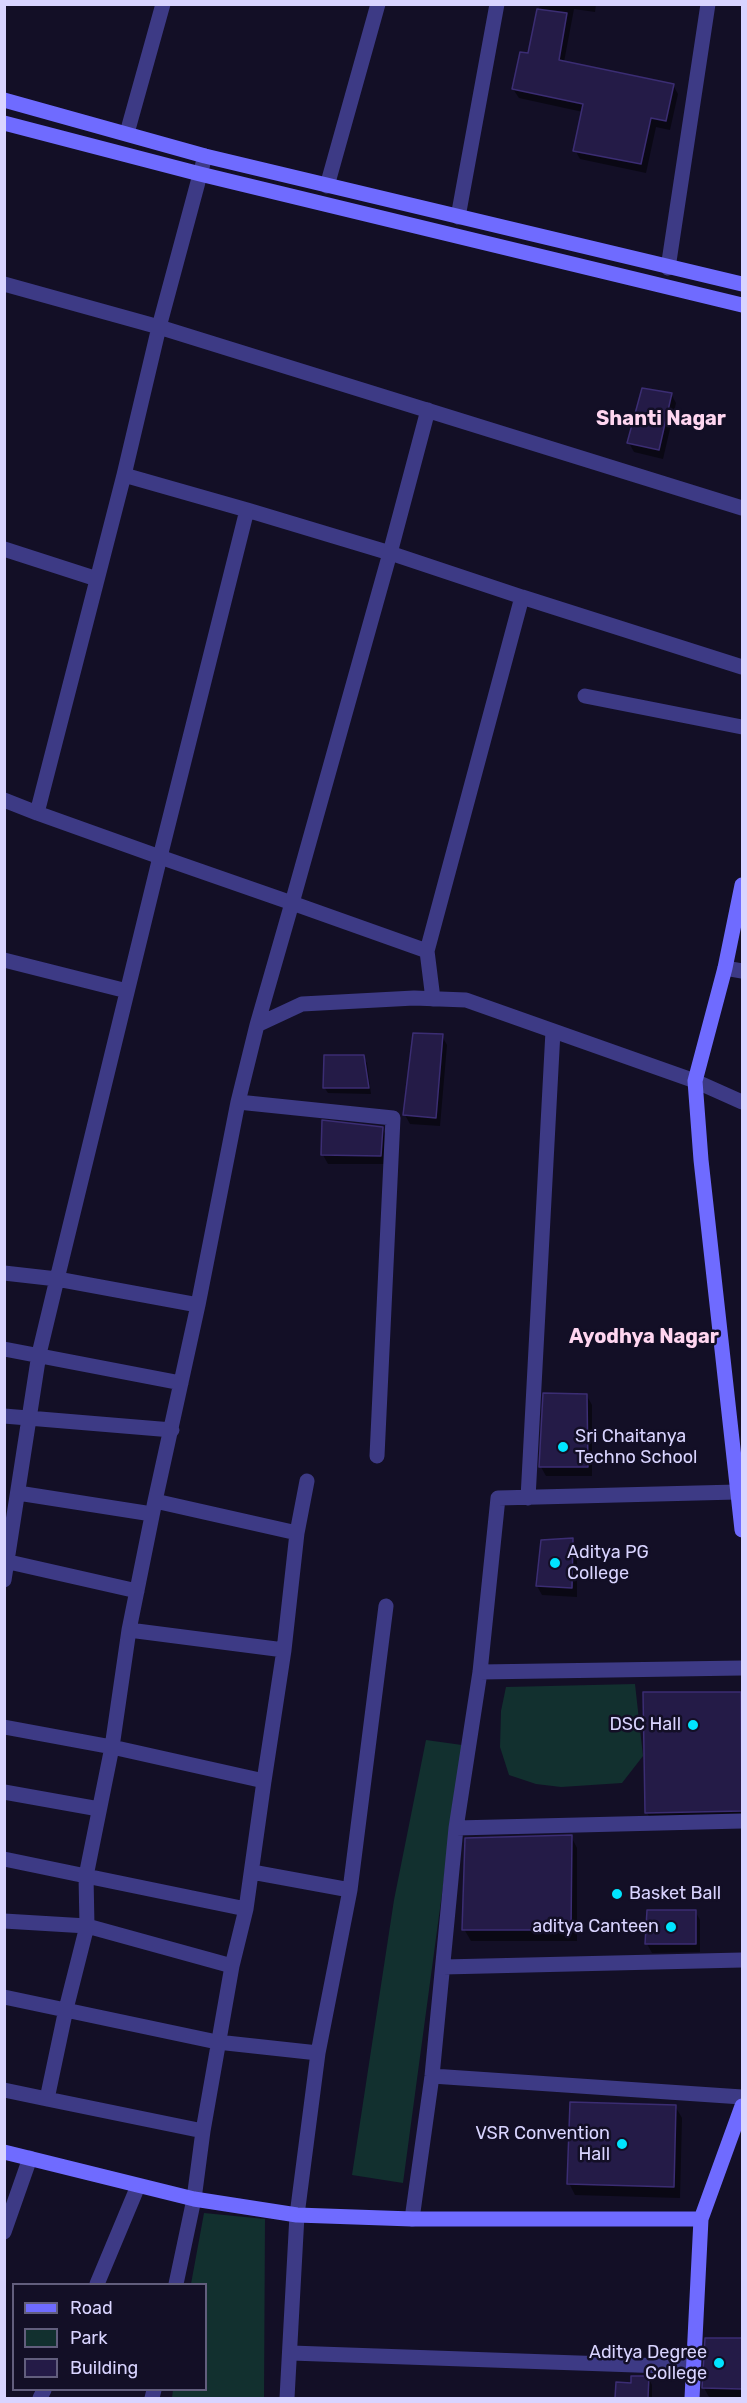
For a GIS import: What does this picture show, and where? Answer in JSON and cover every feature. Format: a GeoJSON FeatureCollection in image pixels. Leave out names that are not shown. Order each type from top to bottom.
{"type":"FeatureCollection","features":[{"type":"Feature","properties":{"kind":"street"},"geometry":{"type":"LineString","coordinates":[[127,133],[163,4]]}},
{"type":"Feature","properties":{"kind":"street"},"geometry":{"type":"LineString","coordinates":[[327,186],[378,4]]}},
{"type":"Feature","properties":{"kind":"street"},"geometry":{"type":"LineString","coordinates":[[458,217],[497,4]]}},
{"type":"Feature","properties":{"kind":"street"},"geometry":{"type":"LineString","coordinates":[[668,268],[708,4]]}},
{"type":"Feature","properties":{"kind":"street"},"geometry":{"type":"LineString","coordinates":[[4,100],[205,156],[742,284]]}},
{"type":"Feature","properties":{"kind":"street"},"geometry":{"type":"LineString","coordinates":[[4,123],[200,174],[742,305]]}},
{"type":"Feature","properties":{"kind":"street"},"geometry":{"type":"LineString","coordinates":[[37,813],[124,475],[159,327],[205,156]]}},
{"type":"Feature","properties":{"kind":"street"},"geometry":{"type":"LineString","coordinates":[[4,284],[159,327],[742,508]]}},
{"type":"Feature","properties":{"kind":"street"},"geometry":{"type":"LineString","coordinates":[[47,2099],[87,1926],[86,1876],[112,1746],[129,1630],[153,1507],[172,1430],[198,1305],[238,1102],[257,1025],[428,410]]}},
{"type":"Feature","properties":{"kind":"street"},"geometry":{"type":"LineString","coordinates":[[124,475],[390,553],[742,667]]}},
{"type":"Feature","properties":{"kind":"street"},"geometry":{"type":"LineString","coordinates":[[4,1580],[9,1562],[10,1509],[18,1493],[39,1354],[247,510]]}},
{"type":"Feature","properties":{"kind":"street"},"geometry":{"type":"LineString","coordinates":[[4,549],[97,579]]}},
{"type":"Feature","properties":{"kind":"street"},"geometry":{"type":"LineString","coordinates":[[433,999],[427,951],[522,597]]}},
{"type":"Feature","properties":{"kind":"street"},"geometry":{"type":"LineString","coordinates":[[585,696],[742,727]]}},
{"type":"Feature","properties":{"kind":"street"},"geometry":{"type":"LineString","coordinates":[[4,800],[427,951]]}},
{"type":"Feature","properties":{"kind":"street"},"geometry":{"type":"LineString","coordinates":[[742,885],[725,968],[695,1080],[701,1160],[740,1492],[742,1530]]}},
{"type":"Feature","properties":{"kind":"street"},"geometry":{"type":"LineString","coordinates":[[4,960],[127,991]]}},
{"type":"Feature","properties":{"kind":"street"},"geometry":{"type":"LineString","coordinates":[[725,968],[742,971]]}},
{"type":"Feature","properties":{"kind":"street"},"geometry":{"type":"LineString","coordinates":[[257,1025],[302,1004],[433,999],[466,1000],[695,1080],[742,1102]]}},
{"type":"Feature","properties":{"kind":"street"},"geometry":{"type":"LineString","coordinates":[[528,1498],[553,1031]]}},
{"type":"Feature","properties":{"kind":"street"},"geometry":{"type":"LineString","coordinates":[[238,1102],[393,1118],[377,1456]]}},
{"type":"Feature","properties":{"kind":"street"},"geometry":{"type":"LineString","coordinates":[[4,1273],[57,1279],[198,1305]]}},
{"type":"Feature","properties":{"kind":"street"},"geometry":{"type":"LineString","coordinates":[[4,1349],[181,1383]]}},
{"type":"Feature","properties":{"kind":"street"},"geometry":{"type":"LineString","coordinates":[[4,1416],[29,1420],[172,1430]]}},
{"type":"Feature","properties":{"kind":"street"},"geometry":{"type":"LineString","coordinates":[[176,2283],[194,2199],[217,2042],[246,1909],[284,1650],[297,1533],[307,1481]]}},
{"type":"Feature","properties":{"kind":"street"},"geometry":{"type":"LineString","coordinates":[[412,2219],[432,2076],[456,1828],[480,1672],[498,1498],[740,1492]]}},
{"type":"Feature","properties":{"kind":"street"},"geometry":{"type":"LineString","coordinates":[[18,1493],[153,1507],[297,1533]]}},
{"type":"Feature","properties":{"kind":"street"},"geometry":{"type":"LineString","coordinates":[[9,1562],[137,1591]]}},
{"type":"Feature","properties":{"kind":"street"},"geometry":{"type":"LineString","coordinates":[[287,2398],[297,2215],[318,2053],[350,1890],[386,1606]]}},
{"type":"Feature","properties":{"kind":"street"},"geometry":{"type":"LineString","coordinates":[[129,1630],[284,1650]]}},
{"type":"Feature","properties":{"kind":"street"},"geometry":{"type":"LineString","coordinates":[[480,1672],[742,1668]]}},
{"type":"Feature","properties":{"kind":"street"},"geometry":{"type":"LineString","coordinates":[[4,1728],[112,1746],[264,1781]]}},
{"type":"Feature","properties":{"kind":"street"},"geometry":{"type":"LineString","coordinates":[[4,1792],[99,1809]]}},
{"type":"Feature","properties":{"kind":"street"},"geometry":{"type":"LineString","coordinates":[[456,1828],[742,1821]]}},
{"type":"Feature","properties":{"kind":"street"},"geometry":{"type":"LineString","coordinates":[[4,1859],[246,1909]]}},
{"type":"Feature","properties":{"kind":"street"},"geometry":{"type":"LineString","coordinates":[[252,1872],[350,1890]]}},
{"type":"Feature","properties":{"kind":"street"},"geometry":{"type":"LineString","coordinates":[[4,1921],[87,1926],[232,1966]]}},
{"type":"Feature","properties":{"kind":"street"},"geometry":{"type":"LineString","coordinates":[[443,1967],[742,1960]]}},
{"type":"Feature","properties":{"kind":"street"},"geometry":{"type":"LineString","coordinates":[[4,1997],[217,2042],[318,2053]]}},
{"type":"Feature","properties":{"kind":"street"},"geometry":{"type":"LineString","coordinates":[[432,2076],[742,2097]]}},
{"type":"Feature","properties":{"kind":"street"},"geometry":{"type":"LineString","coordinates":[[4,2090],[203,2131]]}},
{"type":"Feature","properties":{"kind":"street"},"geometry":{"type":"LineString","coordinates":[[692,2398],[701,2219],[738,2125],[742,2106]]}},
{"type":"Feature","properties":{"kind":"street"},"geometry":{"type":"LineString","coordinates":[[4,2152],[194,2199],[297,2215],[412,2219],[701,2219]]}},
{"type":"Feature","properties":{"kind":"street"},"geometry":{"type":"LineString","coordinates":[[4,2232],[30,2158]]}},
{"type":"Feature","properties":{"kind":"street"},"geometry":{"type":"LineString","coordinates":[[97,2283],[138,2186]]}},
{"type":"Feature","properties":{"kind":"street"},"geometry":{"type":"LineString","coordinates":[[291,2353],[693,2367]]}},
{"type":"Feature","properties":{"kind":"green space"},"geometry":{"type":"Polygon","coordinates":[[[635,1684],[643,1756],[622,1783],[561,1787],[536,1784],[509,1775],[500,1747],[501,1711],[506,1687],[635,1684]]]}},
{"type":"Feature","properties":{"kind":"green space"},"geometry":{"type":"Polygon","coordinates":[[[426,1740],[462,1745],[403,2183],[352,2175],[394,1900],[426,1740]]]}},
{"type":"Feature","properties":{"kind":"green space"},"geometry":{"type":"Polygon","coordinates":[[[204,2213],[265,2219],[264,2398],[172,2398],[173,2391],[207,2391],[207,2283],[191,2283],[204,2213]]]}},
{"type":"Feature","properties":{"kind":"building"},"geometry":{"type":"Polygon","coordinates":[[[537,9],[567,13],[559,60],[674,84],[666,121],[651,118],[641,164],[573,151],[583,104],[512,89],[520,52],[528,53],[537,9]]]}},
{"type":"Feature","properties":{"kind":"building"},"geometry":{"type":"Polygon","coordinates":[[[642,388],[672,393],[659,450],[627,443],[642,388]]]}},
{"type":"Feature","properties":{"kind":"building"},"geometry":{"type":"Polygon","coordinates":[[[413,1033],[443,1034],[436,1118],[403,1115],[413,1033]]]}},
{"type":"Feature","properties":{"kind":"building"},"geometry":{"type":"Polygon","coordinates":[[[324,1055],[364,1055],[369,1088],[323,1088],[324,1055]]]}},
{"type":"Feature","properties":{"kind":"building"},"geometry":{"type":"Polygon","coordinates":[[[322,1120],[383,1127],[381,1156],[321,1155],[322,1120]]]}},
{"type":"Feature","properties":{"kind":"building","name":"Sri Chaitanya Techno School"},"geometry":{"type":"Polygon","coordinates":[[[543,1393],[587,1394],[588,1467],[539,1467],[543,1393]]]}},
{"type":"Feature","properties":{"kind":"building","name":"Aditya PG College"},"geometry":{"type":"Polygon","coordinates":[[[573,1538],[572,1588],[536,1586],[541,1540],[573,1538]]]}},
{"type":"Feature","properties":{"kind":"building","name":"DSC Hall"},"geometry":{"type":"Polygon","coordinates":[[[643,1692],[741,1692],[742,1811],[645,1813],[643,1692]]]}},
{"type":"Feature","properties":{"kind":"building"},"geometry":{"type":"Polygon","coordinates":[[[572,1835],[571,1930],[462,1930],[465,1838],[572,1835]]]}},
{"type":"Feature","properties":{"kind":"building","name":"aditya Canteen"},"geometry":{"type":"Polygon","coordinates":[[[647,1910],[696,1910],[696,1944],[645,1944],[647,1910]]]}},
{"type":"Feature","properties":{"kind":"building","name":"VSR Convention Hall"},"geometry":{"type":"Polygon","coordinates":[[[570,2102],[676,2105],[674,2187],[567,2184],[570,2102]]]}},
{"type":"Feature","properties":{"kind":"building","name":"Aditya Degree College"},"geometry":{"type":"Polygon","coordinates":[[[705,2338],[742,2338],[742,2389],[702,2388],[705,2338]]]}},
{"type":"Feature","properties":{"kind":"building"},"geometry":{"type":"Polygon","coordinates":[[[631,2376],[649,2376],[648,2398],[615,2398],[616,2382],[631,2383],[631,2376]]]}},
{"type":"Feature","properties":{"kind":"place","name":"Sri Chaitanya Techno School"},"geometry":{"type":"Point","coordinates":[563,1447]}},
{"type":"Feature","properties":{"kind":"place","name":"Aditya PG College"},"geometry":{"type":"Point","coordinates":[555,1563]}},
{"type":"Feature","properties":{"kind":"place","name":"DSC Hall"},"geometry":{"type":"Point","coordinates":[693,1725]}},
{"type":"Feature","properties":{"kind":"place","name":"Basket Ball"},"geometry":{"type":"Point","coordinates":[617,1894]}},
{"type":"Feature","properties":{"kind":"place","name":"aditya Canteen"},"geometry":{"type":"Point","coordinates":[671,1927]}},
{"type":"Feature","properties":{"kind":"place","name":"VSR Convention Hall"},"geometry":{"type":"Point","coordinates":[622,2144]}},
{"type":"Feature","properties":{"kind":"place","name":"Aditya Degree College"},"geometry":{"type":"Point","coordinates":[719,2363]}},
{"type":"Feature","properties":{"kind":"district","name":"Shanti Nagar"},"geometry":{"type":"Point","coordinates":[661,419]}},
{"type":"Feature","properties":{"kind":"district","name":"Ayodhya Nagar"},"geometry":{"type":"Point","coordinates":[644,1337]}}]}
